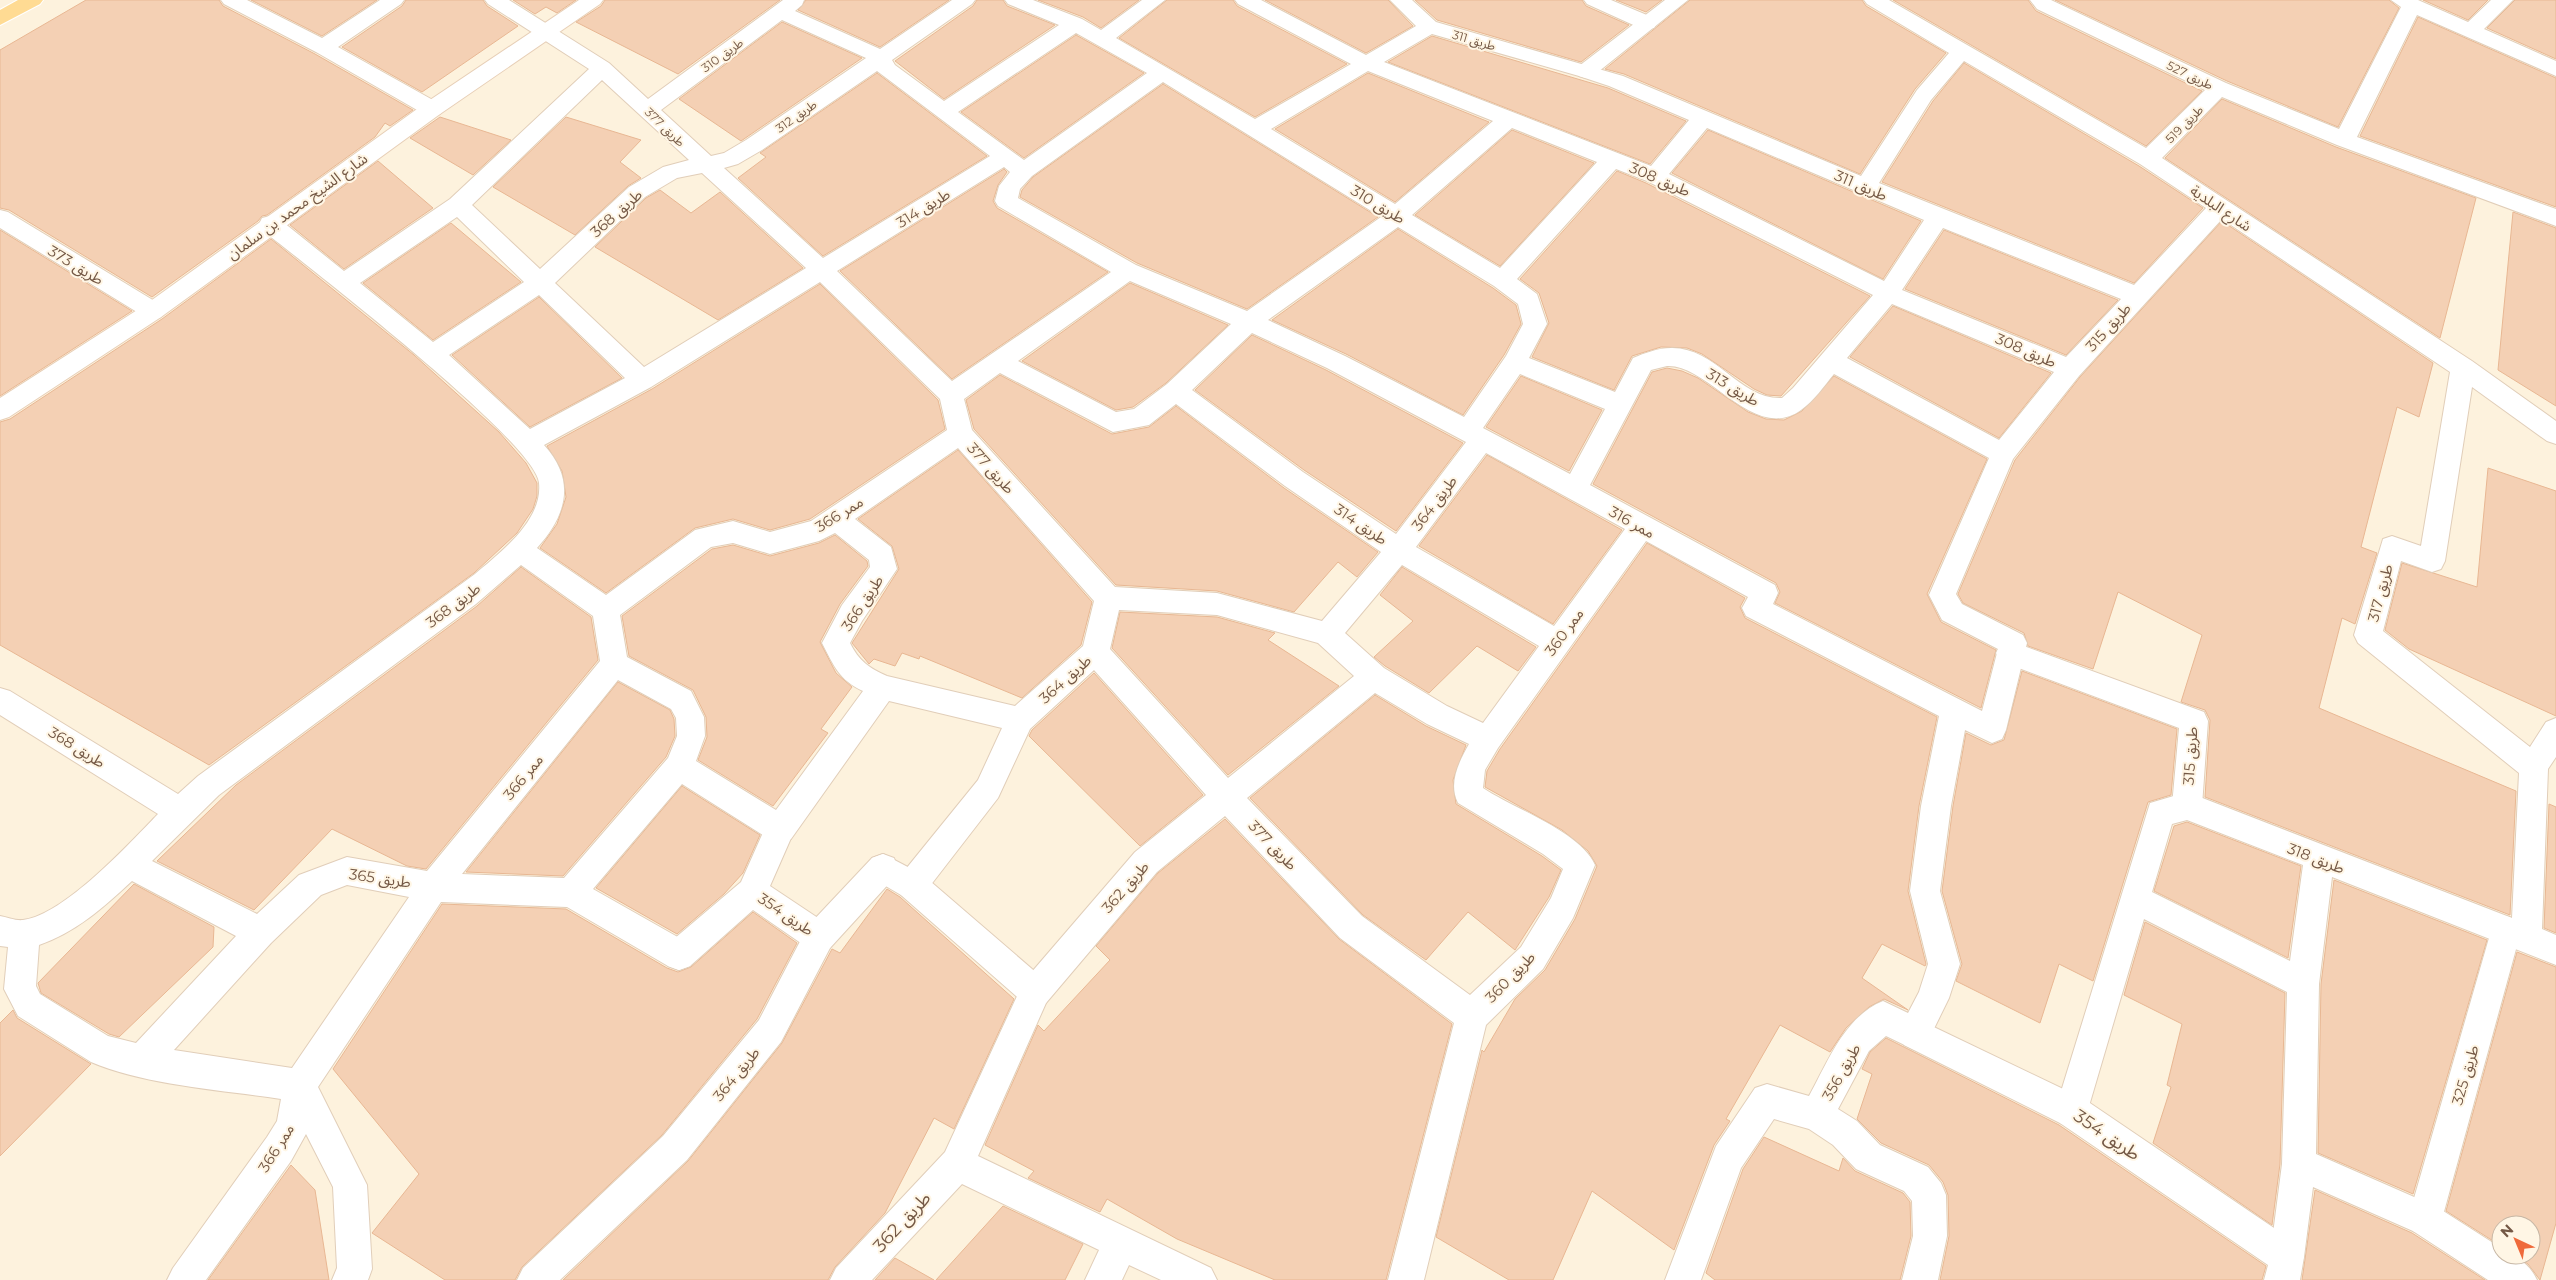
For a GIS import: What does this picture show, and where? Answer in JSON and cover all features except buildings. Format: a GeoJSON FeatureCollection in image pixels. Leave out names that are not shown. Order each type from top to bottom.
{"type":"FeatureCollection","features":[{"type":"Feature","properties":{"kind":"main road"},"geometry":{"type":"LineString","coordinates":[[0,19],[33,0]]}},
{"type":"Feature","properties":{"kind":"street"},"geometry":{"type":"LineString","coordinates":[[231,0],[323,47],[432,109]]}},
{"type":"Feature","properties":{"kind":"street"},"geometry":{"type":"LineString","coordinates":[[323,47],[394,0]]}},
{"type":"Feature","properties":{"kind":"street","name":"طريق 377"},"geometry":{"type":"LineString","coordinates":[[495,0],[547,31],[602,68],[822,270],[951,395],[960,434],[1108,598]]}},
{"type":"Feature","properties":{"kind":"street","name":"شارع الشيخ محمد بن سلمان"},"geometry":{"type":"LineString","coordinates":[[0,410],[153,311],[270,224],[432,109],[593,0]]}},
{"type":"Feature","properties":{"kind":"street","name":"طريق 312"},"geometry":{"type":"LineString","coordinates":[[706,165],[730,158],[754,145],[965,0]]}},
{"type":"Feature","properties":{"kind":"street"},"geometry":{"type":"LineString","coordinates":[[1102,39],[1156,0]]}},
{"type":"Feature","properties":{"kind":"street","name":"طريق 308"},"geometry":{"type":"LineString","coordinates":[[1245,0],[1366,63],[1654,176],[1888,292],[2070,369]]}},
{"type":"Feature","properties":{"kind":"street","name":"طريق 311"},"geometry":{"type":"LineString","coordinates":[[1400,0],[1429,27],[1586,71],[1938,217],[2136,296]]}},
{"type":"Feature","properties":{"kind":"street"},"geometry":{"type":"LineString","coordinates":[[1594,0],[1646,23]]}},
{"type":"Feature","properties":{"kind":"street"},"geometry":{"type":"LineString","coordinates":[[1586,71],[1678,0]]}},
{"type":"Feature","properties":{"kind":"street","name":"شارع البلدية"},"geometry":{"type":"LineString","coordinates":[[1874,0],[2148,159],[2463,368],[2556,434]]}},
{"type":"Feature","properties":{"kind":"street","name":"طريق 527"},"geometry":{"type":"LineString","coordinates":[[2040,0],[2044,4],[2219,88],[2345,140],[2556,218]]}},
{"type":"Feature","properties":{"kind":"street"},"geometry":{"type":"LineString","coordinates":[[2471,30],[2504,0]]}},
{"type":"Feature","properties":{"kind":"street","name":"طريق 310"},"geometry":{"type":"LineString","coordinates":[[1031,2],[1162,72],[1502,280],[1529,300],[1536,324],[1474,435]]}},
{"type":"Feature","properties":{"kind":"street"},"geometry":{"type":"LineString","coordinates":[[2345,140],[2407,2],[2556,69]]}},
{"type":"Feature","properties":{"kind":"street"},"geometry":{"type":"LineString","coordinates":[[788,6],[881,57],[886,69],[1024,171]]}},
{"type":"Feature","properties":{"kind":"street","name":"طريق 310"},"geometry":{"type":"LineString","coordinates":[[648,110],[788,6]]}},
{"type":"Feature","properties":{"kind":"street"},"geometry":{"type":"LineString","coordinates":[[943,112],[1075,24]]}},
{"type":"Feature","properties":{"kind":"street"},"geometry":{"type":"LineString","coordinates":[[1254,129],[1429,27]]}},
{"type":"Feature","properties":{"kind":"street"},"geometry":{"type":"LineString","coordinates":[[1865,187],[1924,95],[1963,50]]}},
{"type":"Feature","properties":{"kind":"street"},"geometry":{"type":"LineString","coordinates":[[343,283],[458,205],[602,68]]}},
{"type":"Feature","properties":{"kind":"street"},"geometry":{"type":"LineString","coordinates":[[1162,72],[1024,171],[1010,186],[1006,201],[1128,271],[1248,322]]}},
{"type":"Feature","properties":{"kind":"street","name":"طريق 519"},"geometry":{"type":"LineString","coordinates":[[2148,159],[2219,88]]}},
{"type":"Feature","properties":{"kind":"street"},"geometry":{"type":"LineString","coordinates":[[1654,176],[1703,118]]}},
{"type":"Feature","properties":{"kind":"street"},"geometry":{"type":"LineString","coordinates":[[999,362],[1113,422],[1140,418],[1176,391],[1248,322],[1380,230],[1509,119]]}},
{"type":"Feature","properties":{"kind":"street","name":"طريق 314"},"geometry":{"type":"LineString","coordinates":[[822,270],[1005,157]]}},
{"type":"Feature","properties":{"kind":"street"},"geometry":{"type":"LineString","coordinates":[[1502,280],[1612,159]]}},
{"type":"Feature","properties":{"kind":"street","name":"طريق 368"},"geometry":{"type":"LineString","coordinates":[[433,354],[540,283],[637,192],[671,172],[706,165]]}},
{"type":"Feature","properties":{"kind":"street"},"geometry":{"type":"LineString","coordinates":[[458,205],[642,380]]}},
{"type":"Feature","properties":{"kind":"street","name":"طريق 315"},"geometry":{"type":"LineString","coordinates":[[2187,806],[2194,721],[2010,653],[2013,643],[1952,612],[1942,595],[2003,454],[2070,369],[2220,207]]}},
{"type":"Feature","properties":{"kind":"street","name":"طريق 313"},"geometry":{"type":"LineString","coordinates":[[1574,490],[1642,364],[1657,358],[1677,357],[1696,364],[1750,399],[1769,408],[1788,407],[1802,395],[1888,292],[1938,217]]}},
{"type":"Feature","properties":{"kind":"street","name":"طريق 373"},"geometry":{"type":"LineString","coordinates":[[0,218],[153,311]]}},
{"type":"Feature","properties":{"kind":"street","name":"طريق 368"},"geometry":{"type":"LineString","coordinates":[[12,933],[50,927],[76,910],[130,865],[180,811],[199,794],[487,580],[543,521],[552,497],[552,476],[544,460],[528,442],[433,354],[270,224]]}},
{"type":"Feature","properties":{"kind":"street"},"geometry":{"type":"LineString","coordinates":[[528,442],[642,380],[822,270]]}},
{"type":"Feature","properties":{"kind":"street"},"geometry":{"type":"LineString","coordinates":[[951,395],[1128,271]]}},
{"type":"Feature","properties":{"kind":"street","name":"ممر 316"},"geometry":{"type":"LineString","coordinates":[[1248,322],[1335,362],[1765,593],[1756,608],[1992,730],[2010,653]]}},
{"type":"Feature","properties":{"kind":"street"},"geometry":{"type":"LineString","coordinates":[[1831,361],[2003,454]]}},
{"type":"Feature","properties":{"kind":"street"},"geometry":{"type":"LineString","coordinates":[[1515,362],[1619,404]]}},
{"type":"Feature","properties":{"kind":"street","name":"طريق 317"},"geometry":{"type":"LineString","coordinates":[[2463,368],[2432,561],[2392,547],[2368,635],[2534,767]]}},
{"type":"Feature","properties":{"kind":"street","name":"طريق 314"},"geometry":{"type":"LineString","coordinates":[[1176,391],[1294,479],[1399,550],[1557,642]]}},
{"type":"Feature","properties":{"kind":"street","name":"ممر 366"},"geometry":{"type":"LineString","coordinates":[[606,610],[704,538],[733,532],[770,543],[819,530],[960,434]]}},
{"type":"Feature","properties":{"kind":"street","name":"طريق 364"},"geometry":{"type":"LineString","coordinates":[[1326,634],[1399,550],[1474,435]]}},
{"type":"Feature","properties":{"kind":"street","name":"طريق 366"},"geometry":{"type":"LineString","coordinates":[[836,518],[882,555],[884,569],[852,614],[836,643],[847,664],[858,676],[883,687],[1020,720]]}},
{"type":"Feature","properties":{"kind":"street","name":"ممر 360"},"geometry":{"type":"LineString","coordinates":[[1488,739],[1641,527]]}},
{"type":"Feature","properties":{"kind":"street"},"geometry":{"type":"LineString","coordinates":[[518,549],[606,610],[614,664],[681,700],[690,717],[692,736],[679,766],[571,893]]}},
{"type":"Feature","properties":{"kind":"street"},"geometry":{"type":"LineString","coordinates":[[1108,598],[1217,604],[1326,634],[1374,677],[1437,715],[1488,739]]}},
{"type":"Feature","properties":{"kind":"street","name":"طريق 364"},"geometry":{"type":"LineString","coordinates":[[912,886],[988,789],[1020,720],[1095,652],[1108,598]]}},
{"type":"Feature","properties":{"kind":"street","name":"طريق 377"},"geometry":{"type":"LineString","coordinates":[[1095,652],[1227,797],[1351,927],[1472,1016]]}},
{"type":"Feature","properties":{"kind":"street","name":"ممر 366"},"geometry":{"type":"LineString","coordinates":[[185,1280],[279,1149],[293,1126],[300,1086],[433,887],[614,664]]}},
{"type":"Feature","properties":{"kind":"street","name":"طريق 362"},"geometry":{"type":"LineString","coordinates":[[848,1280],[957,1164],[1035,992],[1146,862],[1374,677]]}},
{"type":"Feature","properties":{"kind":"street"},"geometry":{"type":"LineString","coordinates":[[752,892],[780,830],[883,687]]}},
{"type":"Feature","properties":{"kind":"street","name":"طريق 368"},"geometry":{"type":"LineString","coordinates":[[0,700],[180,811]]}},
{"type":"Feature","properties":{"kind":"street"},"geometry":{"type":"LineString","coordinates":[[1914,1034],[1934,998],[1944,964],[1925,891],[1936,806],[1954,710]]}},
{"type":"Feature","properties":{"kind":"street"},"geometry":{"type":"LineString","coordinates":[[2516,935],[2534,767],[2556,731]]}},
{"type":"Feature","properties":{"kind":"street","name":"طريق 360"},"geometry":{"type":"LineString","coordinates":[[1472,1016],[1532,958],[1562,908],[1580,864],[1565,850],[1487,808],[1468,794],[1471,768],[1488,739]]}},
{"type":"Feature","properties":{"kind":"street"},"geometry":{"type":"LineString","coordinates":[[679,766],[780,830]]}},
{"type":"Feature","properties":{"kind":"street"},"geometry":{"type":"LineString","coordinates":[[2072,1111],[2160,813],[2187,806]]}},
{"type":"Feature","properties":{"kind":"street","name":"طريق 318"},"geometry":{"type":"LineString","coordinates":[[2187,806],[2556,950]]}},
{"type":"Feature","properties":{"kind":"street","name":"طريق 354"},"geometry":{"type":"LineString","coordinates":[[1914,1034],[2072,1111],[2285,1268],[2299,1164],[2303,984],[2319,859]]}},
{"type":"Feature","properties":{"kind":"street"},"geometry":{"type":"LineString","coordinates":[[130,865],[260,932]]}},
{"type":"Feature","properties":{"kind":"street","name":"طريق 364"},"geometry":{"type":"LineString","coordinates":[[535,1280],[675,1148],[770,1031],[819,936],[883,868],[912,886],[1035,992]]}},
{"type":"Feature","properties":{"kind":"street","name":"طريق 365"},"geometry":{"type":"LineString","coordinates":[[142,1061],[260,932],[310,885],[348,871],[433,887],[571,893],[679,955],[752,892]]}},
{"type":"Feature","properties":{"kind":"street","name":"طريق 354"},"geometry":{"type":"LineString","coordinates":[[752,892],[819,936]]}},
{"type":"Feature","properties":{"kind":"street"},"geometry":{"type":"LineString","coordinates":[[2135,899],[2303,984]]}},
{"type":"Feature","properties":{"kind":"street"},"geometry":{"type":"LineString","coordinates":[[12,933],[20,989],[29,1005],[102,1051],[142,1061],[300,1086],[350,1185],[359,1276]]}},
{"type":"Feature","properties":{"kind":"street","name":"طريق 325"},"geometry":{"type":"LineString","coordinates":[[2424,1219],[2516,935]]}},
{"type":"Feature","properties":{"kind":"street"},"geometry":{"type":"LineString","coordinates":[[1406,1280],[1472,1016]]}},
{"type":"Feature","properties":{"kind":"street","name":"طريق 356"},"geometry":{"type":"LineString","coordinates":[[1914,1034],[1883,1017],[1858,1040],[1817,1115],[1845,1133],[1868,1157],[1916,1179],[1929,1195],[1930,1236],[1920,1280]]}},
{"type":"Feature","properties":{"kind":"street"},"geometry":{"type":"LineString","coordinates":[[1682,1280],[1728,1158],[1767,1100],[1817,1115]]}},
{"type":"Feature","properties":{"kind":"street"},"geometry":{"type":"LineString","coordinates":[[957,1164],[1199,1280]]}},
{"type":"Feature","properties":{"kind":"street"},"geometry":{"type":"LineString","coordinates":[[2299,1164],[2424,1219],[2519,1280]]}},
{"type":"Feature","properties":{"kind":"street"},"geometry":{"type":"LineString","coordinates":[[1103,1280],[1121,1244]]}}]}
